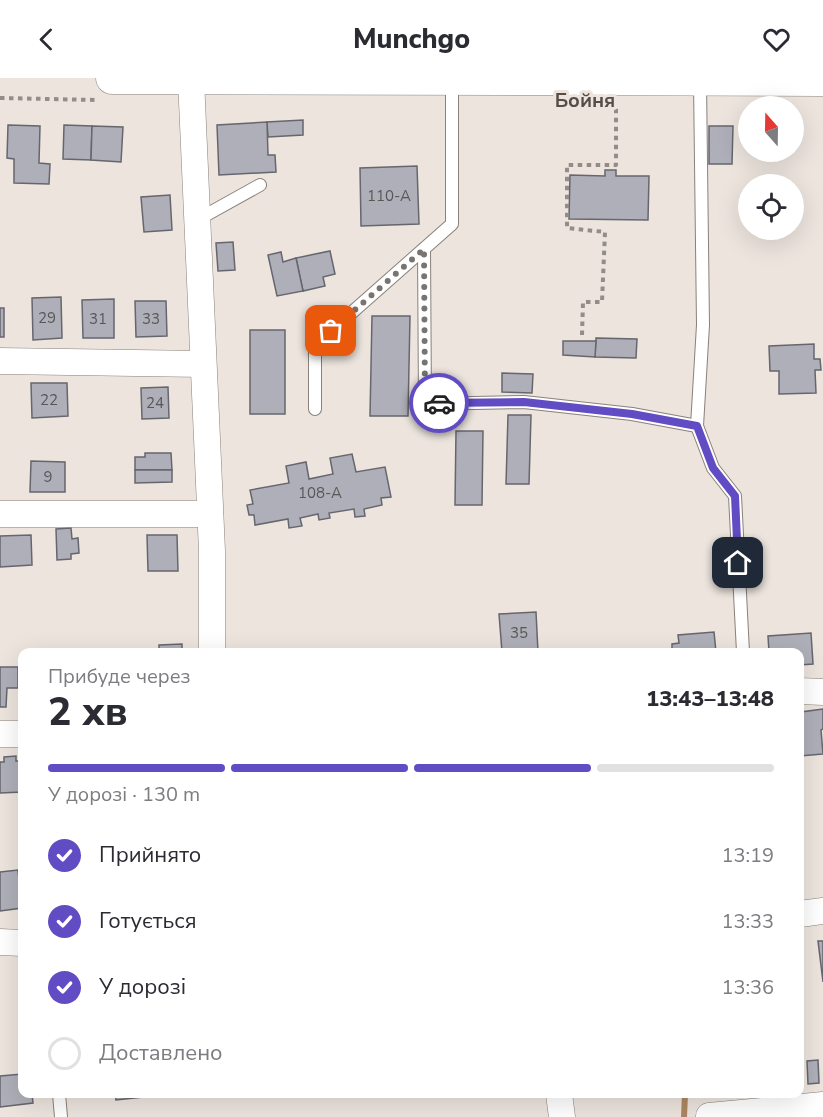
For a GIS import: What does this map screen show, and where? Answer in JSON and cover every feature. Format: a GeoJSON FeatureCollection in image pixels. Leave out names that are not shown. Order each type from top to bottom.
{"type":"FeatureCollection","features":[{"type":"Feature","properties":{"kind":"street"},"geometry":{"type":"LineString","coordinates":[[191,78],[210,514],[212,648]]}},
{"type":"Feature","properties":{"kind":"street"},"geometry":{"type":"LineString","coordinates":[[110,89],[191,78],[823,80]]}},
{"type":"Feature","properties":{"kind":"street"},"geometry":{"type":"LineString","coordinates":[[0,361],[203,364]]}},
{"type":"Feature","properties":{"kind":"street"},"geometry":{"type":"LineString","coordinates":[[0,514],[210,514]]}},
{"type":"Feature","properties":{"kind":"street"},"geometry":{"type":"LineString","coordinates":[[804,691],[823,692]]}},
{"type":"Feature","properties":{"kind":"street"},"geometry":{"type":"LineString","coordinates":[[0,734],[18,734]]}},
{"type":"Feature","properties":{"kind":"street"},"geometry":{"type":"LineString","coordinates":[[804,913],[823,911]]}},
{"type":"Feature","properties":{"kind":"street"},"geometry":{"type":"LineString","coordinates":[[0,942],[18,943]]}},
{"type":"Feature","properties":{"kind":"street"},"geometry":{"type":"LineString","coordinates":[[560,1098],[562,1117]]}},
{"type":"Feature","properties":{"kind":"street"},"geometry":{"type":"LineString","coordinates":[[709,1116],[823,1105]]}},
{"type":"Feature","properties":{"kind":"lane"},"geometry":{"type":"LineString","coordinates":[[315,409],[315,345],[452,224],[452,79]]}},
{"type":"Feature","properties":{"kind":"lane"},"geometry":{"type":"LineString","coordinates":[[700,80],[703,325],[697,426],[713,468],[735,496],[743,648]]}},
{"type":"Feature","properties":{"kind":"lane"},"geometry":{"type":"LineString","coordinates":[[197,220],[260,185]]}},
{"type":"Feature","properties":{"kind":"lane"},"geometry":{"type":"LineString","coordinates":[[424,249],[425,404],[524,402],[632,414],[697,426]]}},
{"type":"Feature","properties":{"kind":"lane"},"geometry":{"type":"LineString","coordinates":[[59,1098],[61,1117]]}},
{"type":"Feature","properties":{"kind":"path"},"geometry":{"type":"LineString","coordinates":[[0,98],[110,89]]}},
{"type":"Feature","properties":{"kind":"path"},"geometry":{"type":"LineString","coordinates":[[582,335],[583,302],[602,302],[605,232],[567,228],[567,165],[616,165],[616,100]]}},
{"type":"Feature","properties":{"kind":"building"},"geometry":{"type":"Polygon","coordinates":[[[303,120],[303,135],[268,137],[267,122],[303,120]]]}},
{"type":"Feature","properties":{"kind":"building"},"geometry":{"type":"Polygon","coordinates":[[[267,122],[268,155],[275,155],[276,172],[219,175],[217,125],[267,122]]]}},
{"type":"Feature","properties":{"kind":"building"},"geometry":{"type":"Polygon","coordinates":[[[8,125],[40,126],[39,163],[50,164],[49,184],[14,183],[14,159],[7,158],[8,125]]]}},
{"type":"Feature","properties":{"kind":"building"},"geometry":{"type":"Polygon","coordinates":[[[64,125],[92,126],[91,160],[63,159],[64,125]]]}},
{"type":"Feature","properties":{"kind":"building"},"geometry":{"type":"Polygon","coordinates":[[[92,126],[123,127],[121,162],[91,160],[92,126]]]}},
{"type":"Feature","properties":{"kind":"building"},"geometry":{"type":"Polygon","coordinates":[[[709,126],[733,126],[732,164],[709,164],[709,126]]]}},
{"type":"Feature","properties":{"kind":"building"},"geometry":{"type":"Polygon","coordinates":[[[417,166],[419,224],[361,226],[360,168],[417,166]]]}},
{"type":"Feature","properties":{"kind":"building"},"geometry":{"type":"Polygon","coordinates":[[[605,170],[616,170],[616,176],[649,176],[648,220],[569,219],[570,175],[605,176],[605,170]]]}},
{"type":"Feature","properties":{"kind":"building"},"geometry":{"type":"Polygon","coordinates":[[[170,195],[172,230],[144,232],[141,197],[170,195]]]}},
{"type":"Feature","properties":{"kind":"building"},"geometry":{"type":"Polygon","coordinates":[[[233,242],[235,270],[218,271],[216,243],[233,242]]]}},
{"type":"Feature","properties":{"kind":"building"},"geometry":{"type":"Polygon","coordinates":[[[330,251],[335,274],[323,277],[325,286],[303,291],[296,258],[330,251]]]}},
{"type":"Feature","properties":{"kind":"building"},"geometry":{"type":"Polygon","coordinates":[[[281,252],[283,262],[296,258],[303,291],[277,296],[268,255],[281,252]]]}},
{"type":"Feature","properties":{"kind":"building"},"geometry":{"type":"Polygon","coordinates":[[[61,297],[62,338],[33,340],[32,298],[61,297]]]}},
{"type":"Feature","properties":{"kind":"building"},"geometry":{"type":"Polygon","coordinates":[[[114,299],[114,338],[83,338],[82,300],[114,299]]]}},
{"type":"Feature","properties":{"kind":"building"},"geometry":{"type":"Polygon","coordinates":[[[135,301],[166,301],[167,336],[136,337],[135,301]]]}},
{"type":"Feature","properties":{"kind":"building"},"geometry":{"type":"Polygon","coordinates":[[[0,308],[4,308],[4,337],[0,337],[0,308]]]}},
{"type":"Feature","properties":{"kind":"building"},"geometry":{"type":"Polygon","coordinates":[[[372,316],[410,316],[408,416],[370,416],[372,316]]]}},
{"type":"Feature","properties":{"kind":"building"},"geometry":{"type":"Polygon","coordinates":[[[250,330],[285,330],[285,414],[250,414],[250,330]]]}},
{"type":"Feature","properties":{"kind":"building"},"geometry":{"type":"Polygon","coordinates":[[[596,338],[637,339],[636,358],[595,357],[596,338]]]}},
{"type":"Feature","properties":{"kind":"building"},"geometry":{"type":"Polygon","coordinates":[[[563,341],[596,341],[595,357],[563,355],[563,341]]]}},
{"type":"Feature","properties":{"kind":"building"},"geometry":{"type":"Polygon","coordinates":[[[814,344],[814,359],[820,359],[821,370],[815,370],[816,393],[779,394],[779,371],[770,371],[769,346],[814,344]]]}},
{"type":"Feature","properties":{"kind":"building"},"geometry":{"type":"Polygon","coordinates":[[[502,373],[533,374],[532,393],[502,392],[502,373]]]}},
{"type":"Feature","properties":{"kind":"building"},"geometry":{"type":"Polygon","coordinates":[[[31,383],[67,383],[68,416],[32,418],[31,383]]]}},
{"type":"Feature","properties":{"kind":"building"},"geometry":{"type":"Polygon","coordinates":[[[168,387],[169,418],[142,419],[141,388],[168,387]]]}},
{"type":"Feature","properties":{"kind":"building"},"geometry":{"type":"Polygon","coordinates":[[[508,415],[531,415],[529,484],[506,484],[508,415]]]}},
{"type":"Feature","properties":{"kind":"building"},"geometry":{"type":"Polygon","coordinates":[[[456,431],[483,431],[482,505],[455,505],[456,431]]]}},
{"type":"Feature","properties":{"kind":"building"},"geometry":{"type":"Polygon","coordinates":[[[145,453],[171,453],[172,470],[135,470],[135,457],[145,457],[145,453]]]}},
{"type":"Feature","properties":{"kind":"building"},"geometry":{"type":"Polygon","coordinates":[[[352,454],[356,472],[385,467],[391,497],[381,498],[382,505],[364,509],[365,516],[355,517],[354,509],[329,513],[330,518],[319,520],[318,514],[300,518],[302,526],[289,528],[288,519],[255,525],[254,515],[249,515],[247,505],[253,504],[250,490],[289,483],[286,466],[306,462],[309,479],[333,474],[330,458],[352,454]]]}},
{"type":"Feature","properties":{"kind":"building"},"geometry":{"type":"Polygon","coordinates":[[[31,461],[65,462],[65,492],[30,492],[31,461]]]}},
{"type":"Feature","properties":{"kind":"building"},"geometry":{"type":"Polygon","coordinates":[[[135,470],[172,470],[172,482],[135,483],[135,470]]]}},
{"type":"Feature","properties":{"kind":"building"},"geometry":{"type":"Polygon","coordinates":[[[71,528],[72,539],[78,538],[79,553],[71,554],[71,559],[57,560],[56,529],[71,528]]]}},
{"type":"Feature","properties":{"kind":"building"},"geometry":{"type":"Polygon","coordinates":[[[31,535],[32,565],[0,567],[0,536],[31,535]]]}},
{"type":"Feature","properties":{"kind":"building"},"geometry":{"type":"Polygon","coordinates":[[[147,535],[177,535],[178,571],[148,571],[147,535]]]}},
{"type":"Feature","properties":{"kind":"building"},"geometry":{"type":"Polygon","coordinates":[[[536,612],[538,648],[502,648],[499,614],[536,612]]]}},
{"type":"Feature","properties":{"kind":"building"},"geometry":{"type":"Polygon","coordinates":[[[714,632],[716,648],[672,648],[672,644],[679,643],[678,635],[714,632]]]}},
{"type":"Feature","properties":{"kind":"building"},"geometry":{"type":"Polygon","coordinates":[[[811,633],[813,664],[804,665],[804,648],[769,648],[768,636],[811,633]]]}},
{"type":"Feature","properties":{"kind":"building"},"geometry":{"type":"Polygon","coordinates":[[[182,644],[182,648],[159,648],[159,645],[182,644]]]}},
{"type":"Feature","properties":{"kind":"building"},"geometry":{"type":"Polygon","coordinates":[[[0,667],[18,667],[18,688],[7,688],[6,707],[0,707],[0,667]]]}},
{"type":"Feature","properties":{"kind":"building"},"geometry":{"type":"Polygon","coordinates":[[[823,709],[823,729],[821,730],[823,754],[804,756],[804,712],[823,709]]]}},
{"type":"Feature","properties":{"kind":"building"},"geometry":{"type":"Polygon","coordinates":[[[16,756],[16,761],[18,761],[18,792],[0,793],[0,762],[4,762],[4,757],[16,756]]]}},
{"type":"Feature","properties":{"kind":"building"},"geometry":{"type":"Polygon","coordinates":[[[18,870],[18,909],[0,911],[0,872],[18,870]]]}},
{"type":"Feature","properties":{"kind":"building"},"geometry":{"type":"Polygon","coordinates":[[[818,941],[823,941],[823,982],[818,941]]]}},
{"type":"Feature","properties":{"kind":"building"},"geometry":{"type":"Polygon","coordinates":[[[818,1060],[819,1083],[808,1084],[807,1061],[818,1060]]]}},
{"type":"Feature","properties":{"kind":"building"},"geometry":{"type":"Polygon","coordinates":[[[18,1074],[18,1098],[32,1098],[33,1103],[0,1107],[0,1076],[18,1074]]]}},
{"type":"Feature","properties":{"kind":"waterway"},"geometry":{"type":"LineString","coordinates":[[684,1117],[685,1098]]}},
{"type":"Feature","properties":{"kind":"way so far"},"geometry":{"type":"LineString","coordinates":[[331,331],[424,249],[425,404],[439,403]]}},
{"type":"Feature","properties":{"kind":"district","name":"Бойня"},"geometry":{"type":"Point","coordinates":[585,100]}},
{"type":"Feature","properties":{"kind":"route"},"geometry":{"type":"LineString","coordinates":[[439,403],[524,402],[632,414],[697,426],[713,468],[735,496],[738,563]]}}]}
